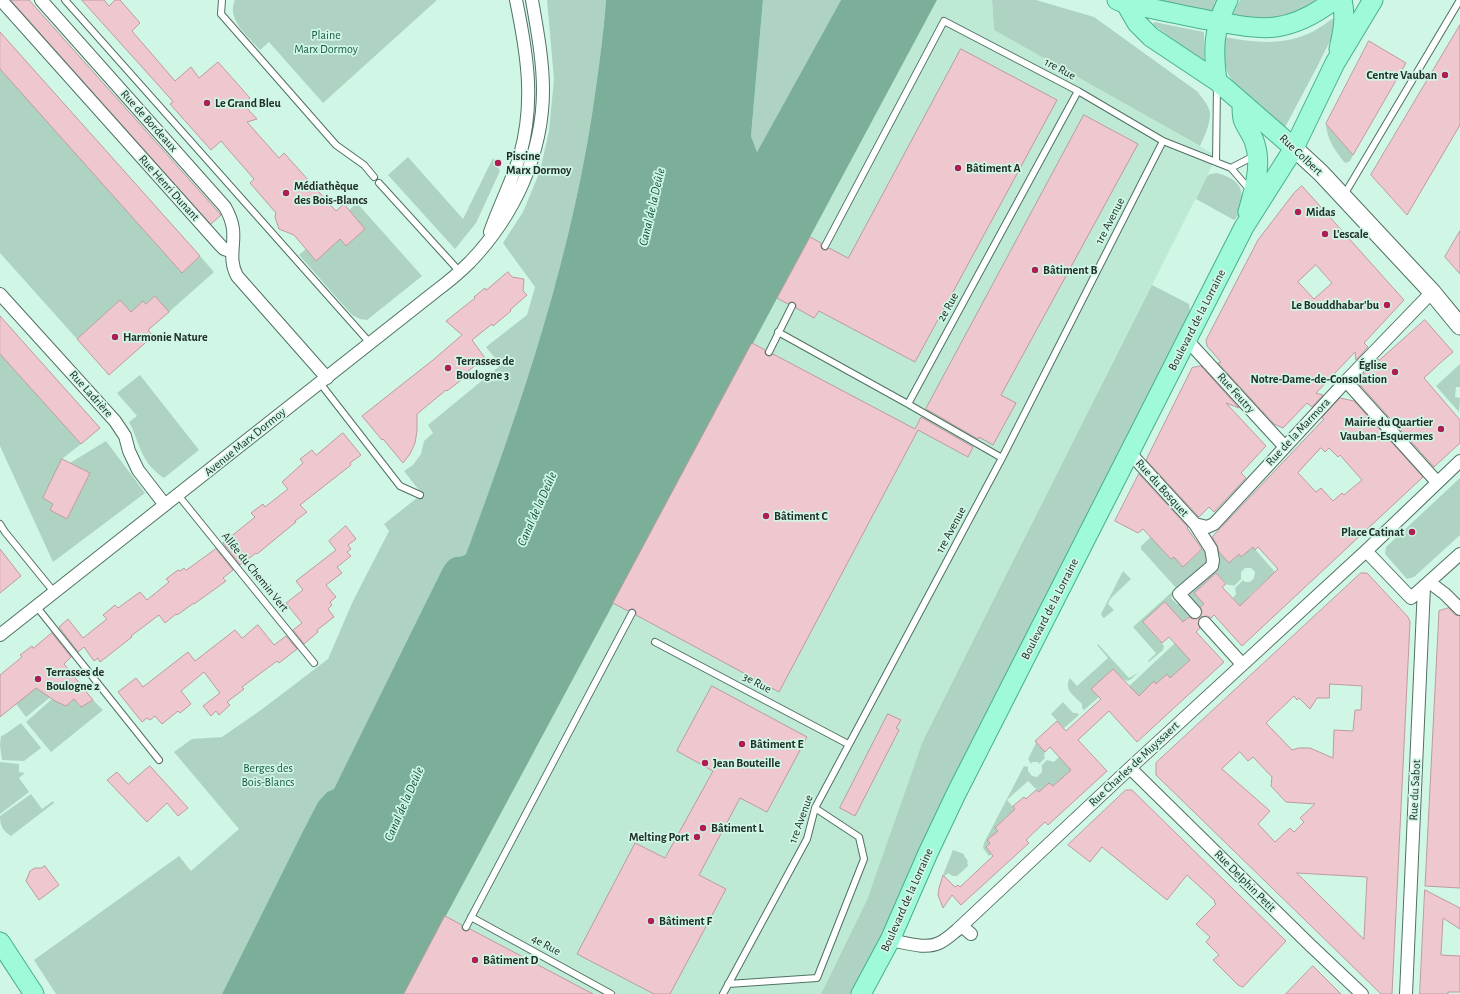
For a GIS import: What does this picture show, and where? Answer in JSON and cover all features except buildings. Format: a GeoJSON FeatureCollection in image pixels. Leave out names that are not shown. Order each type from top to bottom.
{"type":"FeatureCollection","features":[{"type":"Feature","properties":{"kind":"main road"},"geometry":{"type":"LineString","coordinates":[[1217,81],[1214,47],[1218,22],[1228,0]]}},
{"type":"Feature","properties":{"kind":"main road"},"geometry":{"type":"LineString","coordinates":[[1121,2],[1247,27],[1277,27],[1306,18],[1320,11],[1334,0]]}},
{"type":"Feature","properties":{"kind":"main road","name":"Boulevard de la Lorraine"},"geometry":{"type":"LineString","coordinates":[[1335,63],[1344,23],[1344,8],[1342,0]]}},
{"type":"Feature","properties":{"kind":"main road","name":"Boulevard de la Lorraine"},"geometry":{"type":"LineString","coordinates":[[861,994],[890,940],[928,853],[956,794],[1244,227],[1294,148],[1335,63],[1374,0]]}},
{"type":"Feature","properties":{"kind":"main road","name":"Rue Colbert"},"geometry":{"type":"LineString","coordinates":[[1121,2],[1151,38],[1217,81],[1294,148]]}},
{"type":"Feature","properties":{"kind":"main road","name":"Boulevard de la Lorraine"},"geometry":{"type":"LineString","coordinates":[[1242,103],[1243,118],[1255,143],[1258,164],[1253,194],[1244,227]]}},
{"type":"Feature","properties":{"kind":"main road"},"geometry":{"type":"LineString","coordinates":[[0,942],[34,994]]}},
{"type":"Feature","properties":{"kind":"street","name":"Rue Henri Dunant"},"geometry":{"type":"LineString","coordinates":[[1,0],[220,245],[224,249],[232,252]]}},
{"type":"Feature","properties":{"kind":"street","name":"Rue de Bordeaux"},"geometry":{"type":"LineString","coordinates":[[41,0],[225,207],[232,222],[232,252]]}},
{"type":"Feature","properties":{"kind":"street","name":"Avenue Marx Dormoy"},"geometry":{"type":"LineString","coordinates":[[485,245],[519,156],[526,123],[528,107],[528,73],[525,44],[516,0]]}},
{"type":"Feature","properties":{"kind":"street","name":"Avenue Marx Dormoy"},"geometry":{"type":"LineString","coordinates":[[0,635],[460,272],[485,245],[505,218],[520,190],[533,157],[538,134],[543,102],[543,83],[540,48],[532,0]]}},
{"type":"Feature","properties":{"kind":"street","name":"Rue Colbert"},"geometry":{"type":"LineString","coordinates":[[1294,148],[1321,173],[1432,292],[1460,326]]}},
{"type":"Feature","properties":{"kind":"street"},"geometry":{"type":"LineString","coordinates":[[232,252],[232,266],[237,276],[323,380]]}},
{"type":"Feature","properties":{"kind":"street","name":"Rue de la Marmora"},"geometry":{"type":"LineString","coordinates":[[1195,524],[1207,527],[1214,524],[1346,381],[1432,292]]}},
{"type":"Feature","properties":{"kind":"street","name":"Rue Ladrière"},"geometry":{"type":"LineString","coordinates":[[0,294],[115,421],[125,436],[129,451],[138,470],[165,505]]}},
{"type":"Feature","properties":{"kind":"street","name":"Rue Feutry"},"geometry":{"type":"LineString","coordinates":[[1187,340],[1285,447]]}},
{"type":"Feature","properties":{"kind":"street"},"geometry":{"type":"LineString","coordinates":[[1346,381],[1437,482]]}},
{"type":"Feature","properties":{"kind":"street","name":"Rue du Bosquet"},"geometry":{"type":"LineString","coordinates":[[1129,452],[1195,524],[1211,549],[1213,560],[1212,566],[1179,594],[1195,612]]}},
{"type":"Feature","properties":{"kind":"street"},"geometry":{"type":"LineString","coordinates":[[1460,461],[1366,551],[1411,598],[1460,554]]}},
{"type":"Feature","properties":{"kind":"street","name":"Rue Charles de Muyssaert"},"geometry":{"type":"LineString","coordinates":[[890,940],[923,945],[939,944],[962,926],[1242,664],[1366,551]]}},
{"type":"Feature","properties":{"kind":"street"},"geometry":{"type":"LineString","coordinates":[[1427,584],[1445,594],[1460,609]]}},
{"type":"Feature","properties":{"kind":"street","name":"Rue du Sabot"},"geometry":{"type":"LineString","coordinates":[[1406,994],[1427,584]]}},
{"type":"Feature","properties":{"kind":"street"},"geometry":{"type":"LineString","coordinates":[[1205,623],[1242,664]]}},
{"type":"Feature","properties":{"kind":"street","name":"Rue Delphin Petit"},"geometry":{"type":"LineString","coordinates":[[1130,768],[1362,994]]}},
{"type":"Feature","properties":{"kind":"street"},"geometry":{"type":"LineString","coordinates":[[962,926],[972,934]]}},
{"type":"Feature","properties":{"kind":"lane"},"geometry":{"type":"LineString","coordinates":[[65,0],[370,343]]}},
{"type":"Feature","properties":{"kind":"lane"},"geometry":{"type":"LineString","coordinates":[[222,0],[221,14],[242,39],[336,145],[364,165],[374,177]]}},
{"type":"Feature","properties":{"kind":"lane"},"geometry":{"type":"LineString","coordinates":[[1343,197],[1460,0]]}},
{"type":"Feature","properties":{"kind":"lane","name":"1re Rue"},"geometry":{"type":"LineString","coordinates":[[825,246],[944,21],[1078,91],[1163,140]]}},
{"type":"Feature","properties":{"kind":"lane"},"geometry":{"type":"LineString","coordinates":[[1216,162],[1217,81]]}},
{"type":"Feature","properties":{"kind":"lane","name":"2e Rue"},"geometry":{"type":"LineString","coordinates":[[908,404],[1078,91]]}},
{"type":"Feature","properties":{"kind":"lane"},"geometry":{"type":"LineString","coordinates":[[1163,140],[1231,168],[1253,194]]}},
{"type":"Feature","properties":{"kind":"lane","name":"1re Avenue"},"geometry":{"type":"LineString","coordinates":[[723,994],[807,840],[815,808],[1002,458],[1163,140]]}},
{"type":"Feature","properties":{"kind":"lane"},"geometry":{"type":"LineString","coordinates":[[1231,168],[1257,154]]}},
{"type":"Feature","properties":{"kind":"lane"},"geometry":{"type":"LineString","coordinates":[[379,183],[460,272]]}},
{"type":"Feature","properties":{"kind":"lane"},"geometry":{"type":"LineString","coordinates":[[769,352],[792,306]]}},
{"type":"Feature","properties":{"kind":"lane"},"geometry":{"type":"LineString","coordinates":[[778,332],[1002,458]]}},
{"type":"Feature","properties":{"kind":"lane"},"geometry":{"type":"LineString","coordinates":[[323,380],[400,486],[420,495]]}},
{"type":"Feature","properties":{"kind":"lane","name":"Allée du Chemin Vert"},"geometry":{"type":"LineString","coordinates":[[178,495],[314,663]]}},
{"type":"Feature","properties":{"kind":"lane"},"geometry":{"type":"LineString","coordinates":[[0,524],[3,531],[54,592]]}},
{"type":"Feature","properties":{"kind":"lane"},"geometry":{"type":"LineString","coordinates":[[36,606],[159,760]]}},
{"type":"Feature","properties":{"kind":"lane"},"geometry":{"type":"LineString","coordinates":[[466,927],[632,613]]}},
{"type":"Feature","properties":{"kind":"lane","name":"3e Rue"},"geometry":{"type":"LineString","coordinates":[[655,642],[848,744]]}},
{"type":"Feature","properties":{"kind":"lane"},"geometry":{"type":"LineString","coordinates":[[728,984],[817,978],[864,858],[859,837],[815,808]]}},
{"type":"Feature","properties":{"kind":"lane","name":"4e Rue"},"geometry":{"type":"LineString","coordinates":[[471,917],[611,994]]}},
{"type":"Feature","properties":{"kind":"shaded area"},"geometry":{"type":"Polygon","coordinates":[[[937,0],[992,0],[994,30],[1217,156],[1009,569],[867,900],[821,994],[404,994],[937,0]]]}},
{"type":"Feature","properties":{"kind":"green space","name":"Plaine Marx Dormoy"},"geometry":{"type":"Polygon","coordinates":[[[235,0],[437,0],[323,103],[269,42],[260,50],[244,33],[233,14],[235,0]]]}},
{"type":"Feature","properties":{"kind":"green space","name":"Berges des Bois-Blancs"},"geometry":{"type":"Polygon","coordinates":[[[547,0],[606,0],[596,87],[574,207],[544,324],[507,439],[466,554],[456,557],[334,789],[327,792],[318,802],[222,994],[56,994],[34,960],[179,856],[191,871],[239,829],[174,752],[192,739],[222,737],[261,710],[328,659],[353,601],[389,531],[384,524],[422,494],[404,471],[413,465],[421,454],[424,441],[433,433],[428,425],[501,365],[486,347],[527,315],[535,287],[503,243],[523,212],[540,171],[549,131],[554,79],[547,0]]]}},
{"type":"Feature","properties":{"kind":"green space"},"geometry":{"type":"Polygon","coordinates":[[[763,0],[841,0],[757,152],[751,136],[763,0]]]}},
{"type":"Feature","properties":{"kind":"green space"},"geometry":{"type":"Polygon","coordinates":[[[992,0],[1036,0],[1094,17],[1198,92],[1207,105],[1210,113],[1208,128],[1200,146],[994,30],[992,0]]]}},
{"type":"Feature","properties":{"kind":"green space"},"geometry":{"type":"Polygon","coordinates":[[[1154,0],[1218,0],[1212,11],[1209,11],[1154,0]]]}},
{"type":"Feature","properties":{"kind":"green space"},"geometry":{"type":"Polygon","coordinates":[[[1240,0],[1317,0],[1299,11],[1285,16],[1232,16],[1240,0]]]}},
{"type":"Feature","properties":{"kind":"green space"},"geometry":{"type":"Polygon","coordinates":[[[1335,17],[1337,19],[1332,37],[1283,131],[1233,82],[1224,61],[1225,37],[1259,42],[1292,39],[1314,31],[1335,17]]]}},
{"type":"Feature","properties":{"kind":"green space"},"geometry":{"type":"Polygon","coordinates":[[[1154,22],[1204,32],[1204,61],[1155,26],[1153,24],[1154,22]]]}},
{"type":"Feature","properties":{"kind":"green space"},"geometry":{"type":"Polygon","coordinates":[[[0,69],[182,273],[200,256],[214,272],[169,312],[155,296],[146,304],[143,301],[139,304],[142,307],[134,315],[120,300],[77,339],[0,253],[0,69]]]}},
{"type":"Feature","properties":{"kind":"green space"},"geometry":{"type":"Polygon","coordinates":[[[1326,124],[1353,155],[1350,161],[1346,163],[1344,162],[1335,149],[1328,135],[1326,124]]]}},
{"type":"Feature","properties":{"kind":"green space"},"geometry":{"type":"Polygon","coordinates":[[[408,157],[463,219],[493,158],[500,171],[476,223],[455,249],[388,175],[408,157]]]}},
{"type":"Feature","properties":{"kind":"green space"},"geometry":{"type":"Polygon","coordinates":[[[1217,173],[1234,180],[1240,188],[1242,198],[1241,207],[1234,220],[1196,199],[1207,176],[1217,173]]]}},
{"type":"Feature","properties":{"kind":"green space"},"geometry":{"type":"Polygon","coordinates":[[[357,203],[422,276],[367,320],[360,319],[352,315],[299,255],[306,249],[316,261],[328,250],[318,238],[330,227],[346,246],[365,229],[349,210],[357,203]]]}},
{"type":"Feature","properties":{"kind":"green space"},"geometry":{"type":"Polygon","coordinates":[[[1152,285],[1189,304],[1190,313],[988,712],[891,921],[852,994],[821,994],[867,900],[923,741],[1152,285]]]}},
{"type":"Feature","properties":{"kind":"green space"},"geometry":{"type":"Polygon","coordinates":[[[0,354],[81,444],[62,459],[43,497],[53,504],[50,510],[67,519],[90,473],[70,463],[106,441],[145,493],[53,562],[0,446],[0,354]]]}},
{"type":"Feature","properties":{"kind":"green space"},"geometry":{"type":"Polygon","coordinates":[[[1460,364],[1460,387],[1456,387],[1455,397],[1460,398],[1459,412],[1436,386],[1460,364]]]}},
{"type":"Feature","properties":{"kind":"green space"},"geometry":{"type":"Polygon","coordinates":[[[140,375],[199,450],[164,478],[150,466],[142,453],[129,422],[137,416],[117,393],[140,375]]]}},
{"type":"Feature","properties":{"kind":"green space"},"geometry":{"type":"Polygon","coordinates":[[[1460,478],[1460,535],[1414,577],[1407,579],[1385,554],[1386,547],[1460,478]]]}},
{"type":"Feature","properties":{"kind":"green space"},"geometry":{"type":"Polygon","coordinates":[[[1153,535],[1152,539],[1171,559],[1174,557],[1183,567],[1205,547],[1208,562],[1177,589],[1141,549],[1141,546],[1153,535]]]}},
{"type":"Feature","properties":{"kind":"green space"},"geometry":{"type":"Polygon","coordinates":[[[1209,540],[1229,563],[1239,554],[1241,557],[1253,547],[1275,572],[1249,596],[1253,601],[1244,610],[1233,598],[1236,594],[1235,588],[1243,580],[1245,582],[1250,582],[1254,578],[1255,572],[1251,568],[1245,568],[1241,572],[1241,579],[1234,586],[1228,585],[1216,573],[1195,593],[1204,603],[1197,609],[1190,598],[1190,593],[1192,590],[1213,571],[1209,540]]]}},
{"type":"Feature","properties":{"kind":"green space"},"geometry":{"type":"Polygon","coordinates":[[[1123,571],[1131,579],[1111,598],[1108,604],[1114,610],[1103,618],[1101,614],[1123,571]]]}},
{"type":"Feature","properties":{"kind":"green space"},"geometry":{"type":"Polygon","coordinates":[[[1173,591],[1171,598],[1192,614],[1183,622],[1165,602],[1143,622],[1164,646],[1163,650],[1149,662],[1148,661],[1156,653],[1133,627],[1173,591]]]}},
{"type":"Feature","properties":{"kind":"green space"},"geometry":{"type":"Polygon","coordinates":[[[1175,643],[1190,660],[1170,678],[1167,674],[1156,684],[1154,681],[1143,692],[1148,698],[1139,707],[1124,691],[1175,643]]]}},
{"type":"Feature","properties":{"kind":"green space"},"geometry":{"type":"Polygon","coordinates":[[[1098,644],[1129,678],[1139,672],[1127,681],[1113,669],[1092,689],[1099,697],[1084,710],[1082,708],[1082,704],[1069,689],[1068,682],[1070,678],[1077,686],[1108,658],[1097,645],[1098,644]]]}},
{"type":"Feature","properties":{"kind":"green space"},"geometry":{"type":"Polygon","coordinates":[[[38,683],[53,695],[26,717],[16,704],[38,683]]]}},
{"type":"Feature","properties":{"kind":"green space"},"geometry":{"type":"Polygon","coordinates":[[[52,699],[66,706],[74,699],[80,707],[93,700],[103,710],[51,752],[26,722],[52,699]]]}},
{"type":"Feature","properties":{"kind":"green space"},"geometry":{"type":"Polygon","coordinates":[[[1063,702],[1073,713],[1077,713],[1079,715],[1064,728],[1051,714],[1063,702]]]}},
{"type":"Feature","properties":{"kind":"green space"},"geometry":{"type":"Polygon","coordinates":[[[21,723],[41,748],[24,761],[2,760],[0,745],[1,736],[21,723]]]}},
{"type":"Feature","properties":{"kind":"green space"},"geometry":{"type":"Polygon","coordinates":[[[1035,741],[1045,752],[1045,758],[1039,764],[1038,762],[1032,762],[1031,764],[1028,759],[1036,743],[1035,741]]]}},
{"type":"Feature","properties":{"kind":"green space"},"geometry":{"type":"Polygon","coordinates":[[[1059,757],[1071,770],[1053,786],[1049,783],[1039,792],[1028,781],[1007,800],[1015,809],[995,828],[998,831],[987,840],[990,843],[986,847],[992,854],[989,856],[983,848],[984,843],[1024,766],[1028,767],[1028,771],[1032,776],[1037,777],[1042,772],[1041,766],[1047,760],[1054,762],[1059,757]]]}},
{"type":"Feature","properties":{"kind":"green space"},"geometry":{"type":"Polygon","coordinates":[[[0,762],[19,764],[19,772],[25,773],[19,778],[29,792],[0,814],[0,762]]]}},
{"type":"Feature","properties":{"kind":"green space"},"geometry":{"type":"Polygon","coordinates":[[[31,794],[42,809],[53,801],[54,803],[11,836],[2,828],[0,816],[31,794]]]}},
{"type":"Feature","properties":{"kind":"green space"},"geometry":{"type":"Polygon","coordinates":[[[953,850],[964,854],[968,861],[968,866],[957,876],[952,876],[949,873],[944,876],[943,875],[953,850]]]}},
{"type":"Feature","properties":{"kind":"water","name":"Canal de la Deûle"},"geometry":{"type":"Polygon","coordinates":[[[606,0],[763,0],[751,136],[757,152],[841,0],[937,0],[404,994],[222,994],[318,802],[327,792],[334,789],[443,568],[452,558],[466,554],[526,382],[560,266],[586,148],[599,65],[606,0]]]}},
{"type":"Feature","properties":{"kind":"place","name":"Centre Vauban"},"geometry":{"type":"Point","coordinates":[1445,75]}},
{"type":"Feature","properties":{"kind":"place","name":"Le Grand Bleu"},"geometry":{"type":"Point","coordinates":[207,103]}},
{"type":"Feature","properties":{"kind":"place","name":"Piscine Marx Dormoy"},"geometry":{"type":"Point","coordinates":[498,163]}},
{"type":"Feature","properties":{"kind":"place","name":"Bâtiment A"},"geometry":{"type":"Point","coordinates":[958,168]}},
{"type":"Feature","properties":{"kind":"place","name":"Médiathèque des Bois-Blancs"},"geometry":{"type":"Point","coordinates":[286,193]}},
{"type":"Feature","properties":{"kind":"place","name":"Midas"},"geometry":{"type":"Point","coordinates":[1298,212]}},
{"type":"Feature","properties":{"kind":"place","name":"L'escale"},"geometry":{"type":"Point","coordinates":[1325,234]}},
{"type":"Feature","properties":{"kind":"place","name":"Bâtiment B"},"geometry":{"type":"Point","coordinates":[1035,270]}},
{"type":"Feature","properties":{"kind":"place","name":"Le Bouddhabar'bu"},"geometry":{"type":"Point","coordinates":[1387,305]}},
{"type":"Feature","properties":{"kind":"place","name":"Harmonie Nature"},"geometry":{"type":"Point","coordinates":[115,337]}},
{"type":"Feature","properties":{"kind":"place","name":"Terrasses de Boulogne 3"},"geometry":{"type":"Point","coordinates":[448,368]}},
{"type":"Feature","properties":{"kind":"place","name":"Église Notre-Dame-de-Consolation"},"geometry":{"type":"Point","coordinates":[1395,372]}},
{"type":"Feature","properties":{"kind":"place","name":"Mairie du Quartier Vauban-Esquermes"},"geometry":{"type":"Point","coordinates":[1441,429]}},
{"type":"Feature","properties":{"kind":"place","name":"Bâtiment C"},"geometry":{"type":"Point","coordinates":[766,516]}},
{"type":"Feature","properties":{"kind":"place","name":"Place Catinat"},"geometry":{"type":"Point","coordinates":[1412,532]}},
{"type":"Feature","properties":{"kind":"place","name":"Terrasses de Boulogne 2"},"geometry":{"type":"Point","coordinates":[38,679]}},
{"type":"Feature","properties":{"kind":"place","name":"Bâtiment E"},"geometry":{"type":"Point","coordinates":[742,744]}},
{"type":"Feature","properties":{"kind":"place","name":"Jean Bouteille"},"geometry":{"type":"Point","coordinates":[705,763]}},
{"type":"Feature","properties":{"kind":"place","name":"Bâtiment L"},"geometry":{"type":"Point","coordinates":[703,828]}},
{"type":"Feature","properties":{"kind":"place","name":"Melting Port"},"geometry":{"type":"Point","coordinates":[697,837]}},
{"type":"Feature","properties":{"kind":"place","name":"Bâtiment F"},"geometry":{"type":"Point","coordinates":[651,921]}},
{"type":"Feature","properties":{"kind":"place","name":"Bâtiment D"},"geometry":{"type":"Point","coordinates":[475,960]}}]}
